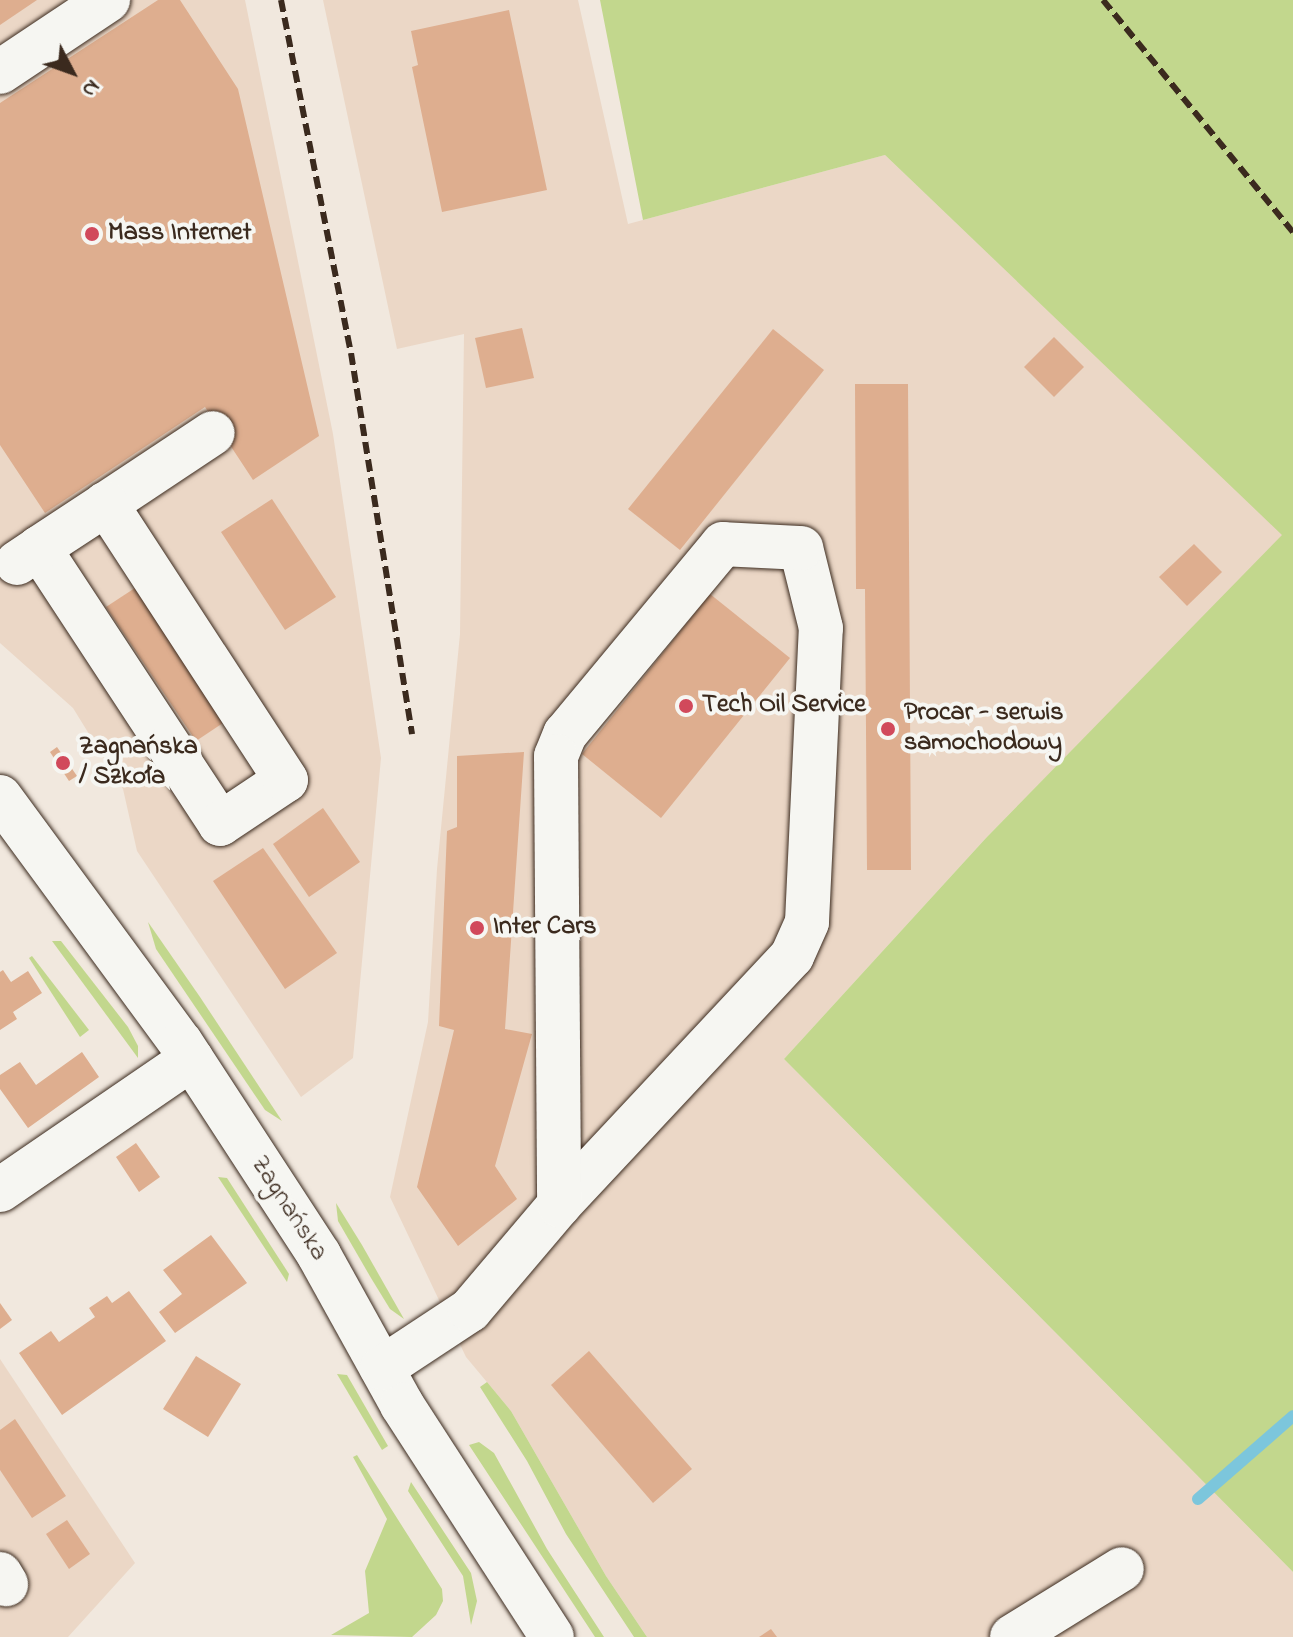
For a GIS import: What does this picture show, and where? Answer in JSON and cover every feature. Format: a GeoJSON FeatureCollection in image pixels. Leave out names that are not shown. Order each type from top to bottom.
{"type":"FeatureCollection","features":[{"type":"Feature","properties":{"kind":"street"},"geometry":{"type":"LineString","coordinates":[[0,72],[108,0]]}},
{"type":"Feature","properties":{"kind":"street"},"geometry":{"type":"LineString","coordinates":[[106,504],[286,780],[220,824],[14,556],[106,504],[213,433]]}},
{"type":"Feature","properties":{"kind":"street"},"geometry":{"type":"LineString","coordinates":[[382,1368],[470,1310],[559,1205],[782,970],[801,938],[809,902],[821,628],[801,548],[723,544],[565,734],[556,756],[559,1205]]}},
{"type":"Feature","properties":{"kind":"street","name":"Zagnańska"},"geometry":{"type":"LineString","coordinates":[[0,797],[66,891],[132,973],[319,1255],[536,1631]]}},
{"type":"Feature","properties":{"kind":"street"},"geometry":{"type":"LineString","coordinates":[[0,1190],[191,1059]]}},
{"type":"Feature","properties":{"kind":"street"},"geometry":{"type":"LineString","coordinates":[[1012,1637],[1122,1569]]}},
{"type":"Feature","properties":{"kind":"shaded area"},"geometry":{"type":"Polygon","coordinates":[[[0,0],[245,0],[333,434],[381,758],[353,1058],[301,1097],[137,851],[123,789],[73,708],[0,643],[0,0]]]}},
{"type":"Feature","properties":{"kind":"shaded area"},"geometry":{"type":"Polygon","coordinates":[[[323,0],[578,0],[628,224],[885,155],[1283,535],[986,838],[784,1059],[1293,1572],[1293,1637],[647,1637],[606,1576],[511,1411],[466,1357],[390,1197],[428,1022],[437,869],[460,634],[464,334],[397,349],[323,0]]]}},
{"type":"Feature","properties":{"kind":"shaded area"},"geometry":{"type":"Polygon","coordinates":[[[0,1359],[135,1563],[68,1637],[0,1637],[0,1359]]]}},
{"type":"Feature","properties":{"kind":"green space"},"geometry":{"type":"Polygon","coordinates":[[[600,0],[1293,0],[1293,1572],[784,1059],[986,838],[1282,535],[885,155],[643,220],[600,0]]]}},
{"type":"Feature","properties":{"kind":"green space"},"geometry":{"type":"Polygon","coordinates":[[[148,922],[282,1121],[265,1110],[156,949],[148,922]]]}},
{"type":"Feature","properties":{"kind":"green space"},"geometry":{"type":"Polygon","coordinates":[[[52,941],[61,941],[128,1027],[138,1046],[138,1058],[52,941]]]}},
{"type":"Feature","properties":{"kind":"green space"},"geometry":{"type":"Polygon","coordinates":[[[32,956],[89,1030],[80,1037],[29,958],[32,956]]]}},
{"type":"Feature","properties":{"kind":"green space"},"geometry":{"type":"Polygon","coordinates":[[[218,1177],[227,1178],[289,1274],[287,1282],[218,1177]]]}},
{"type":"Feature","properties":{"kind":"green space"},"geometry":{"type":"Polygon","coordinates":[[[336,1203],[404,1319],[390,1309],[371,1278],[338,1221],[336,1203]]]}},
{"type":"Feature","properties":{"kind":"green space"},"geometry":{"type":"Polygon","coordinates":[[[337,1374],[347,1375],[388,1446],[382,1450],[337,1374]]]}},
{"type":"Feature","properties":{"kind":"green space"},"geometry":{"type":"Polygon","coordinates":[[[487,1382],[511,1411],[606,1576],[647,1637],[634,1637],[566,1534],[527,1461],[480,1387],[487,1382]]]}},
{"type":"Feature","properties":{"kind":"green space"},"geometry":{"type":"Polygon","coordinates":[[[479,1442],[494,1453],[547,1549],[604,1637],[595,1637],[469,1445],[479,1442]]]}},
{"type":"Feature","properties":{"kind":"green space"},"geometry":{"type":"Polygon","coordinates":[[[357,1455],[442,1589],[443,1601],[436,1615],[412,1637],[331,1635],[369,1613],[365,1571],[387,1519],[353,1457],[357,1455]]]}},
{"type":"Feature","properties":{"kind":"green space"},"geometry":{"type":"Polygon","coordinates":[[[411,1482],[471,1573],[477,1601],[471,1625],[463,1576],[408,1491],[411,1482]]]}},
{"type":"Feature","properties":{"kind":"building"},"geometry":{"type":"Polygon","coordinates":[[[0,0],[37,0],[0,25],[0,0]]]}},
{"type":"Feature","properties":{"kind":"building","name":"Mass Internet"},"geometry":{"type":"Polygon","coordinates":[[[158,0],[180,0],[238,89],[319,436],[253,480],[205,407],[45,513],[0,445],[0,103],[158,0]]]}},
{"type":"Feature","properties":{"kind":"building"},"geometry":{"type":"Polygon","coordinates":[[[509,10],[547,190],[442,212],[412,67],[418,65],[411,31],[509,10]]]}},
{"type":"Feature","properties":{"kind":"building"},"geometry":{"type":"Polygon","coordinates":[[[522,328],[534,378],[486,388],[475,338],[522,328]]]}},
{"type":"Feature","properties":{"kind":"building"},"geometry":{"type":"Polygon","coordinates":[[[773,329],[824,370],[680,550],[628,509],[773,329]]]}},
{"type":"Feature","properties":{"kind":"building"},"geometry":{"type":"Polygon","coordinates":[[[1054,337],[1084,367],[1054,397],[1024,367],[1054,337]]]}},
{"type":"Feature","properties":{"kind":"building","name":"Procar - serwis samochodowy"},"geometry":{"type":"Polygon","coordinates":[[[855,384],[908,384],[911,870],[867,870],[865,589],[856,589],[855,384]]]}},
{"type":"Feature","properties":{"kind":"building"},"geometry":{"type":"Polygon","coordinates":[[[272,499],[336,597],[285,630],[221,532],[272,499]]]}},
{"type":"Feature","properties":{"kind":"building"},"geometry":{"type":"Polygon","coordinates":[[[1194,544],[1222,572],[1187,606],[1159,577],[1194,544]]]}},
{"type":"Feature","properties":{"kind":"building"},"geometry":{"type":"Polygon","coordinates":[[[141,584],[229,719],[196,741],[106,607],[141,584]]]}},
{"type":"Feature","properties":{"kind":"building","name":"Tech Oil Service"},"geometry":{"type":"Polygon","coordinates":[[[710,594],[790,658],[661,818],[582,754],[710,594]]]}},
{"type":"Feature","properties":{"kind":"building"},"geometry":{"type":"Polygon","coordinates":[[[57,747],[77,776],[69,781],[50,752],[57,747]]]}},
{"type":"Feature","properties":{"kind":"building","name":"Inter Cars"},"geometry":{"type":"Polygon","coordinates":[[[524,752],[505,1029],[532,1034],[495,1166],[517,1199],[458,1246],[417,1187],[454,1030],[439,1026],[447,831],[457,827],[457,756],[524,752]]]}},
{"type":"Feature","properties":{"kind":"building"},"geometry":{"type":"Polygon","coordinates":[[[323,808],[360,862],[309,897],[273,844],[323,808]]]}},
{"type":"Feature","properties":{"kind":"building"},"geometry":{"type":"Polygon","coordinates":[[[263,848],[337,953],[285,989],[213,881],[263,848]]]}},
{"type":"Feature","properties":{"kind":"building"},"geometry":{"type":"Polygon","coordinates":[[[3,970],[11,982],[28,971],[42,993],[13,1012],[17,1019],[0,1030],[0,972],[3,970]]]}},
{"type":"Feature","properties":{"kind":"building"},"geometry":{"type":"Polygon","coordinates":[[[82,1052],[99,1077],[28,1128],[0,1089],[0,1075],[20,1062],[36,1085],[82,1052]]]}},
{"type":"Feature","properties":{"kind":"building"},"geometry":{"type":"Polygon","coordinates":[[[136,1143],[160,1177],[139,1192],[116,1157],[136,1143]]]}},
{"type":"Feature","properties":{"kind":"building"},"geometry":{"type":"Polygon","coordinates":[[[211,1235],[247,1283],[175,1333],[159,1312],[182,1294],[163,1270],[211,1235]]]}},
{"type":"Feature","properties":{"kind":"building"},"geometry":{"type":"Polygon","coordinates":[[[129,1291],[166,1341],[62,1415],[19,1353],[51,1331],[59,1342],[95,1317],[89,1308],[107,1296],[112,1303],[129,1291]]]}},
{"type":"Feature","properties":{"kind":"building"},"geometry":{"type":"Polygon","coordinates":[[[0,1303],[12,1320],[0,1329],[0,1303]]]}},
{"type":"Feature","properties":{"kind":"building"},"geometry":{"type":"Polygon","coordinates":[[[589,1351],[692,1469],[653,1503],[551,1385],[589,1351]]]}},
{"type":"Feature","properties":{"kind":"building"},"geometry":{"type":"Polygon","coordinates":[[[196,1356],[241,1384],[208,1437],[163,1409],[196,1356]]]}},
{"type":"Feature","properties":{"kind":"building"},"geometry":{"type":"Polygon","coordinates":[[[15,1419],[66,1496],[32,1518],[0,1470],[0,1430],[15,1419]]]}},
{"type":"Feature","properties":{"kind":"building"},"geometry":{"type":"Polygon","coordinates":[[[67,1520],[90,1554],[69,1569],[46,1534],[67,1520]]]}},
{"type":"Feature","properties":{"kind":"building"},"geometry":{"type":"Polygon","coordinates":[[[771,1629],[777,1637],[759,1637],[771,1629]]]}},
{"type":"Feature","properties":{"kind":"waterway"},"geometry":{"type":"LineString","coordinates":[[1198,1499],[1293,1416]]}},
{"type":"Feature","properties":{"kind":"railway"},"geometry":{"type":"LineString","coordinates":[[281,0],[351,353],[412,734]]}},
{"type":"Feature","properties":{"kind":"railway"},"geometry":{"type":"LineString","coordinates":[[1103,0],[1293,232]]}},
{"type":"Feature","properties":{"kind":"place","name":"Mass Internet"},"geometry":{"type":"Point","coordinates":[92,234]}},
{"type":"Feature","properties":{"kind":"place","name":"Tech Oil Service"},"geometry":{"type":"Point","coordinates":[686,706]}},
{"type":"Feature","properties":{"kind":"place","name":"Procar - serwis samochodowy"},"geometry":{"type":"Point","coordinates":[888,729]}},
{"type":"Feature","properties":{"kind":"place","name":"Zagnańska / Szkoła"},"geometry":{"type":"Point","coordinates":[63,763]}},
{"type":"Feature","properties":{"kind":"place","name":"Inter Cars"},"geometry":{"type":"Point","coordinates":[477,928]}}]}
